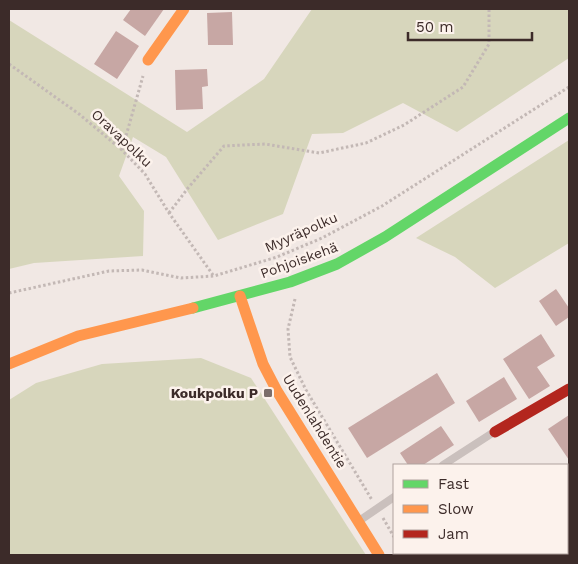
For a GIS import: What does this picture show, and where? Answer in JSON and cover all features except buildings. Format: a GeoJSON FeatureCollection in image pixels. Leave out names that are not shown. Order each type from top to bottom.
{"type":"FeatureCollection","features":[{"type":"Feature","properties":{"kind":"main road"},"geometry":{"type":"LineString","coordinates":[[148,60],[184,9]]}},
{"type":"Feature","properties":{"kind":"main road","name":"Pohjoiskehä"},"geometry":{"type":"LineString","coordinates":[[9,364],[78,336],[240,296],[290,282],[338,264],[385,237],[569,118]]}},
{"type":"Feature","properties":{"kind":"main road","name":"Uudenlahdentie"},"geometry":{"type":"LineString","coordinates":[[240,296],[263,364],[277,391],[380,555]]}},
{"type":"Feature","properties":{"kind":"main road"},"geometry":{"type":"LineString","coordinates":[[495,432],[569,389]]}},
{"type":"Feature","properties":{"kind":"lane"},"geometry":{"type":"LineString","coordinates":[[445,464],[495,432]]}},
{"type":"Feature","properties":{"kind":"lane"},"geometry":{"type":"LineString","coordinates":[[358,521],[393,498]]}},
{"type":"Feature","properties":{"kind":"path"},"geometry":{"type":"LineString","coordinates":[[169,213],[224,146],[265,144],[319,153],[366,143],[404,125],[463,87],[489,44],[488,9]]}},
{"type":"Feature","properties":{"kind":"path"},"geometry":{"type":"LineString","coordinates":[[122,150],[148,60]]}},
{"type":"Feature","properties":{"kind":"path","name":"Oravapolku"},"geometry":{"type":"LineString","coordinates":[[9,64],[80,114],[122,150],[145,174],[169,213],[214,276]]}},
{"type":"Feature","properties":{"kind":"path","name":"Myyräpolku"},"geometry":{"type":"LineString","coordinates":[[9,294],[109,271],[142,270],[180,278],[214,276],[277,257],[322,238],[382,206],[569,87]]}},
{"type":"Feature","properties":{"kind":"path"},"geometry":{"type":"LineString","coordinates":[[277,257],[290,282],[295,297],[288,329],[290,357],[306,390],[393,535]]}},
{"type":"Feature","properties":{"kind":"green space"},"geometry":{"type":"Polygon","coordinates":[[[312,9],[569,9],[569,58],[457,132],[403,103],[343,133],[312,134],[283,214],[218,240],[166,157],[133,137],[119,176],[144,211],[143,256],[34,263],[9,269],[9,20],[187,132],[264,79],[312,9]]]}},
{"type":"Feature","properties":{"kind":"green space"},"geometry":{"type":"Polygon","coordinates":[[[569,140],[569,243],[495,288],[455,257],[416,238],[569,140]]]}},
{"type":"Feature","properties":{"kind":"green space"},"geometry":{"type":"Polygon","coordinates":[[[201,358],[251,378],[366,555],[9,555],[9,400],[36,383],[102,364],[201,358]]]}},
{"type":"Feature","properties":{"kind":"traffic: fast"},"geometry":{"type":"LineString","coordinates":[[193,308],[290,282],[337,264],[385,237],[569,118]]}},
{"type":"Feature","properties":{"kind":"traffic: slow"},"geometry":{"type":"LineString","coordinates":[[148,60],[184,9]]}},
{"type":"Feature","properties":{"kind":"traffic: slow"},"geometry":{"type":"LineString","coordinates":[[240,296],[263,364],[277,391],[379,555]]}},
{"type":"Feature","properties":{"kind":"traffic: slow"},"geometry":{"type":"LineString","coordinates":[[9,364],[78,336],[193,308]]}},
{"type":"Feature","properties":{"kind":"traffic: jam"},"geometry":{"type":"LineString","coordinates":[[495,432],[569,389]]}},
{"type":"Feature","properties":{"kind":"place","name":"Koukpolku P"},"geometry":{"type":"Point","coordinates":[268,393]}}]}
